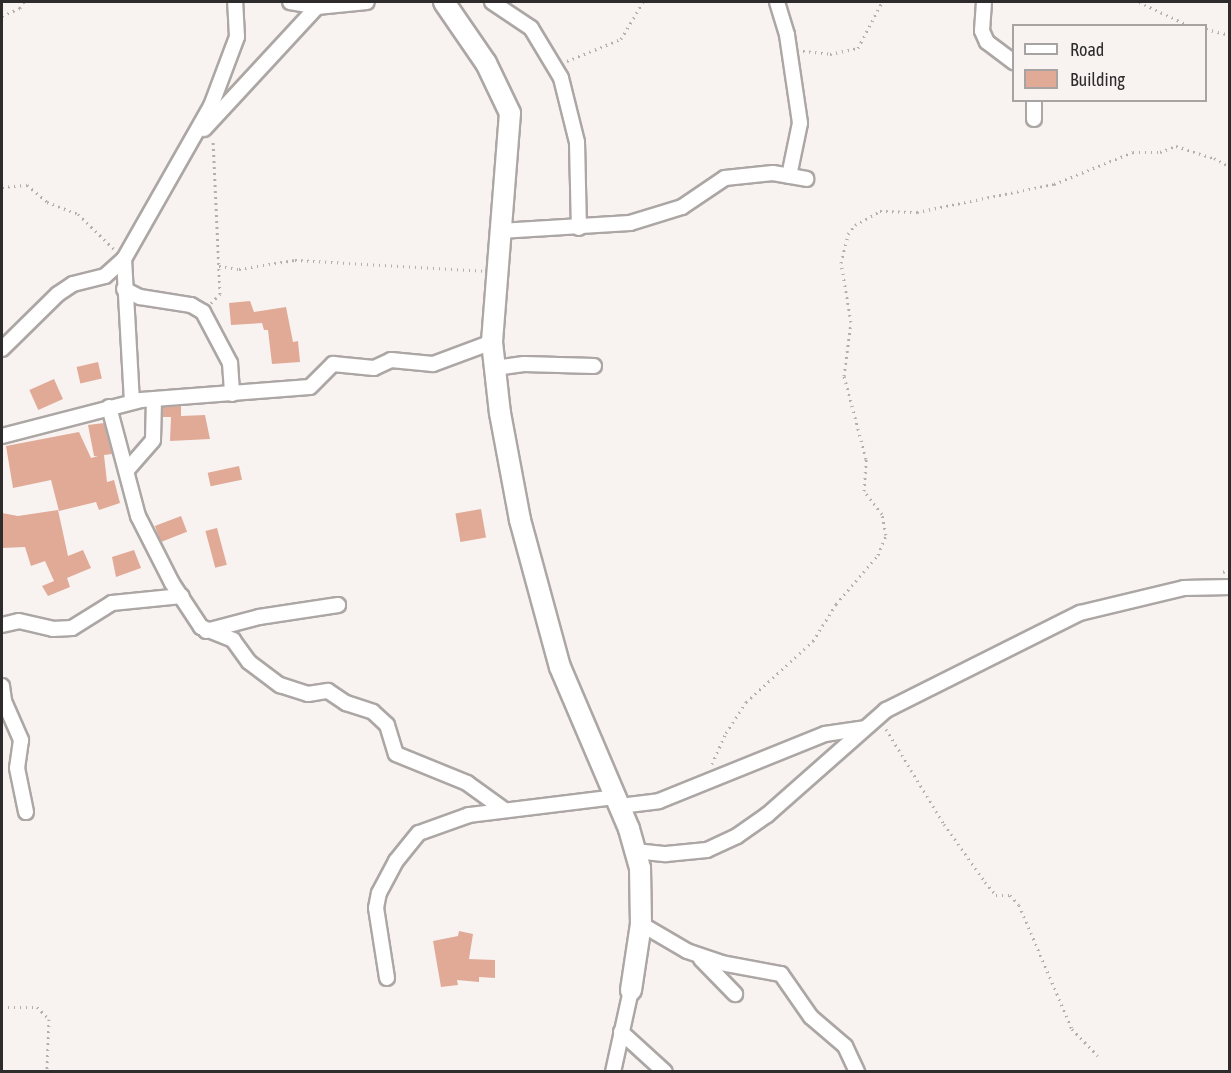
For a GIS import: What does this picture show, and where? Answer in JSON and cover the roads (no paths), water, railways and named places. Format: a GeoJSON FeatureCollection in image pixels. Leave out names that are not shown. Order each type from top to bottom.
{"type":"FeatureCollection","features":[{"type":"Feature","properties":{"kind":"street"},"geometry":{"type":"LineString","coordinates":[[2,349],[58,294],[73,284],[105,276],[124,259],[196,137],[237,37],[235,2]]}},
{"type":"Feature","properties":{"kind":"street"},"geometry":{"type":"LineString","coordinates":[[290,2],[317,7],[367,2]]}},
{"type":"Feature","properties":{"kind":"street"},"geometry":{"type":"LineString","coordinates":[[444,2],[486,63],[510,113],[492,342],[520,520],[560,667],[618,802],[636,850],[640,868],[641,924],[631,990],[613,1071]]}},
{"type":"Feature","properties":{"kind":"street"},"geometry":{"type":"LineString","coordinates":[[492,2],[531,28],[554,67],[577,142],[579,228]]}},
{"type":"Feature","properties":{"kind":"street"},"geometry":{"type":"LineString","coordinates":[[777,2],[789,48],[800,123],[789,176]]}},
{"type":"Feature","properties":{"kind":"street"},"geometry":{"type":"LineString","coordinates":[[984,2],[981,31],[987,42],[1012,61]]}},
{"type":"Feature","properties":{"kind":"street"},"geometry":{"type":"LineString","coordinates":[[196,137],[317,7]]}},
{"type":"Feature","properties":{"kind":"street"},"geometry":{"type":"LineString","coordinates":[[1034,102],[1034,119]]}},
{"type":"Feature","properties":{"kind":"street"},"geometry":{"type":"LineString","coordinates":[[500,231],[579,228],[630,223],[682,207],[725,178],[773,173],[806,179]]}},
{"type":"Feature","properties":{"kind":"street"},"geometry":{"type":"LineString","coordinates":[[124,259],[132,402]]}},
{"type":"Feature","properties":{"kind":"street"},"geometry":{"type":"LineString","coordinates":[[124,289],[140,297],[200,309],[230,363],[232,394]]}},
{"type":"Feature","properties":{"kind":"street"},"geometry":{"type":"LineString","coordinates":[[2,436],[132,402],[310,387],[333,364],[374,368],[391,360],[433,364],[492,342]]}},
{"type":"Feature","properties":{"kind":"street"},"geometry":{"type":"LineString","coordinates":[[495,368],[524,364],[594,366]]}},
{"type":"Feature","properties":{"kind":"street"},"geometry":{"type":"LineString","coordinates":[[128,469],[153,440],[154,400]]}},
{"type":"Feature","properties":{"kind":"street"},"geometry":{"type":"LineString","coordinates":[[110,407],[128,469],[138,516],[182,596],[206,631],[233,640],[249,662],[280,685],[308,694],[328,692],[346,704],[373,712],[387,725],[396,754],[467,783],[503,809]]}},
{"type":"Feature","properties":{"kind":"street"},"geometry":{"type":"LineString","coordinates":[[636,850],[666,854],[707,850],[738,836],[767,815],[879,716],[1080,613],[1184,588],[1230,587]]}},
{"type":"Feature","properties":{"kind":"street"},"geometry":{"type":"LineString","coordinates":[[2,625],[19,621],[53,629],[72,628],[112,603],[182,596]]}},
{"type":"Feature","properties":{"kind":"street"},"geometry":{"type":"LineString","coordinates":[[206,631],[259,617],[338,605]]}},
{"type":"Feature","properties":{"kind":"street"},"geometry":{"type":"LineString","coordinates":[[2,686],[4,701],[21,740],[17,768],[26,812]]}},
{"type":"Feature","properties":{"kind":"street"},"geometry":{"type":"LineString","coordinates":[[387,978],[376,908],[379,893],[396,861],[419,833],[433,825],[503,809],[659,801],[704,786],[825,734],[865,728]]}},
{"type":"Feature","properties":{"kind":"street"},"geometry":{"type":"LineString","coordinates":[[641,924],[697,955],[781,974],[811,1017],[845,1046],[857,1071]]}},
{"type":"Feature","properties":{"kind":"street"},"geometry":{"type":"LineString","coordinates":[[697,955],[735,994]]}},
{"type":"Feature","properties":{"kind":"street"},"geometry":{"type":"LineString","coordinates":[[621,1032],[665,1071]]}}]}
